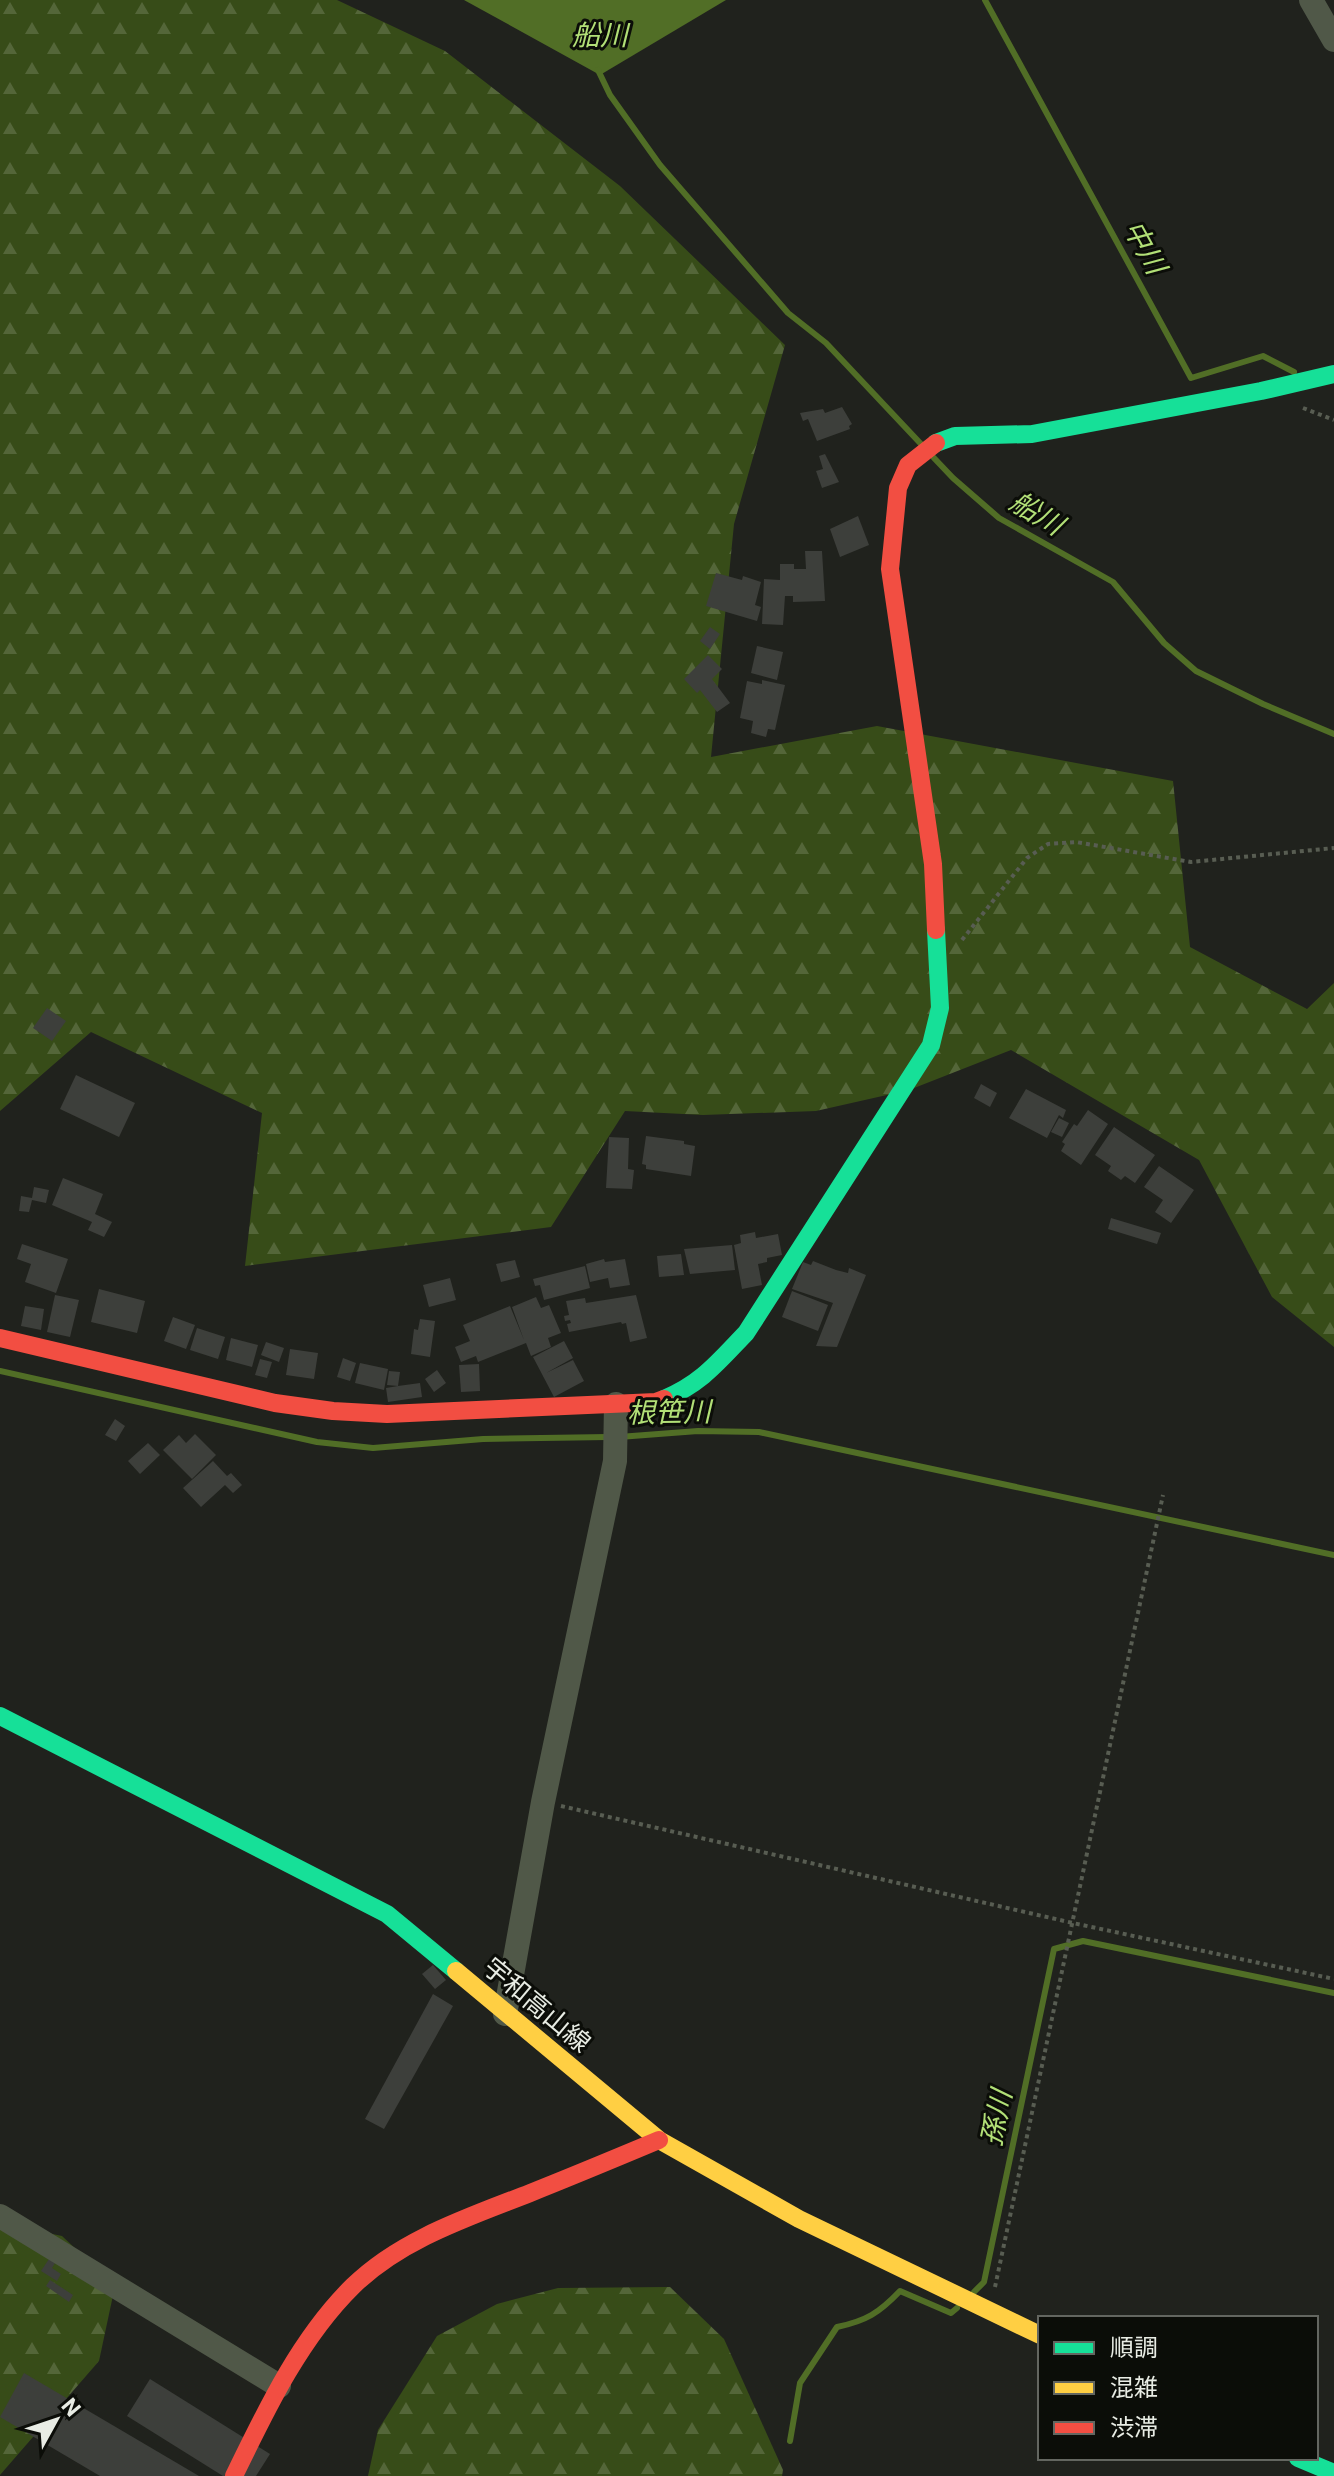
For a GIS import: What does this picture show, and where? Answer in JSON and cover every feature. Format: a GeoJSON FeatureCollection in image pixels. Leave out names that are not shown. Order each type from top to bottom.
{"type":"FeatureCollection","features":[{"type":"Feature","properties":{"kind":"street"},"geometry":{"type":"LineString","coordinates":[[1311,0],[1334,40]]}},
{"type":"Feature","properties":{"kind":"street"},"geometry":{"type":"LineString","coordinates":[[0,1338],[275,1403],[333,1411],[387,1414],[616,1410],[656,1402],[689,1388],[746,1333],[931,1045],[940,1008],[933,864],[890,569],[898,488],[908,465],[937,442],[955,436],[1032,434],[1261,391],[1334,374]]}},
{"type":"Feature","properties":{"kind":"street"},"geometry":{"type":"LineString","coordinates":[[505,2014],[543,1802],[615,1461],[616,1410]]}},
{"type":"Feature","properties":{"kind":"street","name":"宇和高山線"},"geometry":{"type":"LineString","coordinates":[[0,1716],[387,1914],[659,2140],[701,2167],[821,2231],[1038,2334]]}},
{"type":"Feature","properties":{"kind":"street"},"geometry":{"type":"LineString","coordinates":[[234,2476],[279,2386],[324,2321],[354,2285],[400,2250],[659,2140]]}},
{"type":"Feature","properties":{"kind":"street"},"geometry":{"type":"LineString","coordinates":[[0,2216],[279,2386]]}},
{"type":"Feature","properties":{"kind":"street"},"geometry":{"type":"LineString","coordinates":[[1303,2460],[1334,2473]]}},
{"type":"Feature","properties":{"kind":"path"},"geometry":{"type":"LineString","coordinates":[[940,967],[1027,858],[1048,844],[1076,842],[1191,862],[1334,848]]}},
{"type":"Feature","properties":{"kind":"path"},"geometry":{"type":"LineString","coordinates":[[990,2310],[1163,1495]]}},
{"type":"Feature","properties":{"kind":"path"},"geometry":{"type":"LineString","coordinates":[[543,1802],[1334,1979]]}},
{"type":"Feature","properties":{"kind":"green space"},"geometry":{"type":"Polygon","coordinates":[[[0,0],[337,0],[445,51],[620,186],[785,345],[734,524],[711,757],[877,726],[1173,781],[1190,947],[1307,1009],[1334,983],[1334,1347],[1272,1297],[1199,1160],[1011,1050],[909,1090],[816,1111],[703,1115],[625,1111],[551,1227],[245,1266],[262,1113],[91,1032],[0,1111],[0,0]]]}},
{"type":"Feature","properties":{"kind":"green space"},"geometry":{"type":"Polygon","coordinates":[[[0,2223],[62,2236],[115,2286],[99,2361],[0,2475],[0,2223]]]}},
{"type":"Feature","properties":{"kind":"green space"},"geometry":{"type":"Polygon","coordinates":[[[670,2287],[724,2339],[783,2470],[782,2476],[368,2476],[378,2430],[437,2336],[497,2304],[558,2288],[670,2287]]]}},
{"type":"Feature","properties":{"kind":"water","name":"船川"},"geometry":{"type":"Polygon","coordinates":[[[464,0],[726,0],[600,75],[464,0]]]}},
{"type":"Feature","properties":{"kind":"building"},"geometry":{"type":"Polygon","coordinates":[[[842,407],[852,424],[850,429],[817,441],[808,419],[803,421],[800,413],[823,409],[825,413],[842,407]]]}},
{"type":"Feature","properties":{"kind":"building"},"geometry":{"type":"Polygon","coordinates":[[[825,454],[839,482],[822,488],[816,471],[823,469],[819,456],[825,454]]]}},
{"type":"Feature","properties":{"kind":"building"},"geometry":{"type":"Polygon","coordinates":[[[858,516],[869,545],[840,557],[830,529],[858,516]]]}},
{"type":"Feature","properties":{"kind":"building"},"geometry":{"type":"Polygon","coordinates":[[[805,551],[822,551],[825,601],[793,602],[793,596],[785,596],[783,625],[762,624],[764,579],[780,580],[780,564],[794,564],[794,569],[806,569],[805,551]]]}},
{"type":"Feature","properties":{"kind":"building"},"geometry":{"type":"Polygon","coordinates":[[[716,573],[761,582],[755,605],[761,607],[757,621],[706,606],[716,573]]]}},
{"type":"Feature","properties":{"kind":"building"},"geometry":{"type":"Polygon","coordinates":[[[710,627],[720,634],[710,649],[700,641],[710,627]]]}},
{"type":"Feature","properties":{"kind":"building"},"geometry":{"type":"Polygon","coordinates":[[[757,646],[783,652],[777,680],[751,673],[757,646]]]}},
{"type":"Feature","properties":{"kind":"building"},"geometry":{"type":"Polygon","coordinates":[[[708,655],[722,669],[712,679],[730,703],[717,712],[700,690],[697,693],[684,679],[708,655]]]}},
{"type":"Feature","properties":{"kind":"building"},"geometry":{"type":"Polygon","coordinates":[[[762,680],[785,685],[775,730],[768,729],[766,737],[751,733],[753,721],[740,718],[747,681],[762,684],[762,680]]]}},
{"type":"Feature","properties":{"kind":"building"},"geometry":{"type":"Polygon","coordinates":[[[47,1008],[66,1021],[52,1041],[33,1028],[47,1008]]]}},
{"type":"Feature","properties":{"kind":"building"},"geometry":{"type":"Polygon","coordinates":[[[76,1075],[135,1103],[119,1137],[60,1109],[76,1075]]]}},
{"type":"Feature","properties":{"kind":"building"},"geometry":{"type":"Polygon","coordinates":[[[981,1084],[997,1093],[990,1107],[974,1098],[981,1084]]]}},
{"type":"Feature","properties":{"kind":"building"},"geometry":{"type":"Polygon","coordinates":[[[1026,1089],[1066,1110],[1063,1118],[1059,1115],[1047,1138],[1009,1118],[1026,1089]]]}},
{"type":"Feature","properties":{"kind":"building"},"geometry":{"type":"Polygon","coordinates":[[[1088,1110],[1108,1124],[1081,1165],[1061,1151],[1065,1144],[1062,1142],[1088,1110]]]}},
{"type":"Feature","properties":{"kind":"building"},"geometry":{"type":"Polygon","coordinates":[[[1059,1118],[1069,1123],[1062,1137],[1051,1132],[1059,1118]]]}},
{"type":"Feature","properties":{"kind":"building"},"geometry":{"type":"Polygon","coordinates":[[[1114,1127],[1155,1155],[1135,1183],[1125,1176],[1121,1180],[1108,1171],[1111,1166],[1095,1155],[1114,1127]]]}},
{"type":"Feature","properties":{"kind":"building"},"geometry":{"type":"Polygon","coordinates":[[[646,1136],[684,1141],[684,1144],[695,1146],[691,1176],[646,1169],[646,1165],[642,1164],[646,1136]]]}},
{"type":"Feature","properties":{"kind":"building"},"geometry":{"type":"Polygon","coordinates":[[[609,1137],[629,1138],[628,1169],[634,1170],[632,1189],[606,1188],[609,1137]]]}},
{"type":"Feature","properties":{"kind":"building"},"geometry":{"type":"Polygon","coordinates":[[[1159,1166],[1194,1190],[1171,1223],[1155,1212],[1163,1200],[1144,1187],[1159,1166]]]}},
{"type":"Feature","properties":{"kind":"building"},"geometry":{"type":"Polygon","coordinates":[[[63,1178],[103,1194],[95,1214],[112,1222],[104,1237],[88,1230],[92,1222],[52,1205],[63,1178]]]}},
{"type":"Feature","properties":{"kind":"building"},"geometry":{"type":"Polygon","coordinates":[[[34,1187],[49,1190],[46,1203],[32,1200],[29,1212],[19,1211],[21,1196],[32,1198],[34,1187]]]}},
{"type":"Feature","properties":{"kind":"building"},"geometry":{"type":"Polygon","coordinates":[[[1111,1218],[1161,1233],[1157,1244],[1108,1229],[1111,1218]]]}},
{"type":"Feature","properties":{"kind":"building"},"geometry":{"type":"Polygon","coordinates":[[[755,1232],[756,1238],[778,1234],[782,1255],[767,1258],[767,1262],[758,1264],[762,1285],[742,1289],[734,1245],[741,1243],[740,1235],[755,1232]]]}},
{"type":"Feature","properties":{"kind":"building"},"geometry":{"type":"Polygon","coordinates":[[[22,1244],[68,1259],[56,1293],[25,1282],[31,1264],[17,1259],[22,1244]]]}},
{"type":"Feature","properties":{"kind":"building"},"geometry":{"type":"Polygon","coordinates":[[[732,1245],[735,1270],[690,1274],[684,1249],[732,1245]]]}},
{"type":"Feature","properties":{"kind":"building"},"geometry":{"type":"Polygon","coordinates":[[[681,1254],[684,1275],[659,1277],[657,1256],[681,1254]]]}},
{"type":"Feature","properties":{"kind":"building"},"geometry":{"type":"Polygon","coordinates":[[[604,1259],[605,1262],[625,1259],[630,1285],[610,1288],[608,1278],[590,1282],[586,1264],[604,1259]]]}},
{"type":"Feature","properties":{"kind":"building"},"geometry":{"type":"Polygon","coordinates":[[[515,1260],[520,1277],[501,1282],[496,1264],[515,1260]]]}},
{"type":"Feature","properties":{"kind":"building"},"geometry":{"type":"Polygon","coordinates":[[[813,1261],[836,1270],[848,1273],[849,1268],[866,1275],[837,1347],[816,1346],[833,1303],[792,1289],[803,1262],[811,1265],[813,1261]]]}},
{"type":"Feature","properties":{"kind":"building"},"geometry":{"type":"Polygon","coordinates":[[[585,1266],[590,1288],[544,1300],[540,1285],[535,1286],[533,1279],[585,1266]]]}},
{"type":"Feature","properties":{"kind":"building"},"geometry":{"type":"Polygon","coordinates":[[[450,1278],[456,1300],[429,1307],[423,1285],[450,1278]]]}},
{"type":"Feature","properties":{"kind":"building"},"geometry":{"type":"Polygon","coordinates":[[[99,1289],[145,1301],[137,1333],[91,1322],[99,1289]]]}},
{"type":"Feature","properties":{"kind":"building"},"geometry":{"type":"Polygon","coordinates":[[[792,1291],[828,1305],[818,1331],[782,1317],[792,1291]]]}},
{"type":"Feature","properties":{"kind":"building"},"geometry":{"type":"Polygon","coordinates":[[[55,1295],[79,1300],[70,1337],[47,1332],[55,1295]]]}},
{"type":"Feature","properties":{"kind":"building"},"geometry":{"type":"Polygon","coordinates":[[[636,1295],[647,1338],[630,1342],[626,1323],[621,1322],[569,1332],[567,1324],[571,1323],[570,1320],[565,1321],[564,1316],[569,1315],[566,1301],[585,1298],[586,1303],[636,1295]]]}},
{"type":"Feature","properties":{"kind":"building"},"geometry":{"type":"Polygon","coordinates":[[[536,1297],[541,1308],[549,1305],[561,1333],[548,1338],[551,1347],[531,1356],[526,1343],[478,1362],[476,1356],[461,1362],[455,1347],[470,1341],[463,1325],[510,1306],[524,1340],[512,1307],[536,1297]]]}},
{"type":"Feature","properties":{"kind":"building"},"geometry":{"type":"Polygon","coordinates":[[[25,1306],[44,1309],[41,1330],[21,1326],[25,1306]]]}},
{"type":"Feature","properties":{"kind":"building"},"geometry":{"type":"Polygon","coordinates":[[[173,1317],[195,1325],[186,1349],[164,1341],[173,1317]]]}},
{"type":"Feature","properties":{"kind":"building"},"geometry":{"type":"Polygon","coordinates":[[[420,1319],[435,1321],[430,1357],[411,1354],[414,1329],[418,1330],[420,1319]]]}},
{"type":"Feature","properties":{"kind":"building"},"geometry":{"type":"Polygon","coordinates":[[[197,1328],[225,1337],[218,1359],[190,1350],[197,1328]]]}},
{"type":"Feature","properties":{"kind":"building"},"geometry":{"type":"Polygon","coordinates":[[[231,1338],[258,1345],[252,1367],[226,1360],[231,1338]]]}},
{"type":"Feature","properties":{"kind":"building"},"geometry":{"type":"Polygon","coordinates":[[[564,1341],[573,1358],[546,1373],[573,1360],[584,1381],[554,1397],[533,1357],[564,1341]]]}},
{"type":"Feature","properties":{"kind":"building"},"geometry":{"type":"Polygon","coordinates":[[[266,1342],[284,1348],[279,1362],[261,1355],[266,1342]]]}},
{"type":"Feature","properties":{"kind":"building"},"geometry":{"type":"Polygon","coordinates":[[[290,1349],[318,1353],[314,1379],[286,1375],[290,1349]]]}},
{"type":"Feature","properties":{"kind":"building"},"geometry":{"type":"Polygon","coordinates":[[[343,1358],[356,1363],[350,1381],[337,1377],[343,1358]]]}},
{"type":"Feature","properties":{"kind":"building"},"geometry":{"type":"Polygon","coordinates":[[[260,1359],[272,1362],[267,1378],[255,1375],[260,1359]]]}},
{"type":"Feature","properties":{"kind":"building"},"geometry":{"type":"Polygon","coordinates":[[[360,1363],[388,1369],[384,1390],[355,1383],[360,1363]]]}},
{"type":"Feature","properties":{"kind":"building"},"geometry":{"type":"Polygon","coordinates":[[[479,1364],[480,1391],[461,1392],[459,1365],[479,1364]]]}},
{"type":"Feature","properties":{"kind":"building"},"geometry":{"type":"Polygon","coordinates":[[[437,1370],[446,1383],[434,1392],[425,1379],[437,1370]]]}},
{"type":"Feature","properties":{"kind":"building"},"geometry":{"type":"Polygon","coordinates":[[[389,1371],[400,1372],[398,1386],[387,1385],[389,1371]]]}},
{"type":"Feature","properties":{"kind":"building"},"geometry":{"type":"Polygon","coordinates":[[[420,1383],[422,1397],[388,1402],[386,1388],[420,1383]]]}},
{"type":"Feature","properties":{"kind":"building"},"geometry":{"type":"Polygon","coordinates":[[[115,1419],[125,1426],[116,1441],[105,1435],[115,1419]]]}},
{"type":"Feature","properties":{"kind":"building"},"geometry":{"type":"Polygon","coordinates":[[[195,1434],[216,1455],[192,1479],[163,1450],[179,1435],[186,1443],[195,1434]]]}},
{"type":"Feature","properties":{"kind":"building"},"geometry":{"type":"Polygon","coordinates":[[[148,1443],[160,1455],[140,1474],[128,1461],[148,1443]]]}},
{"type":"Feature","properties":{"kind":"building"},"geometry":{"type":"Polygon","coordinates":[[[213,1461],[227,1476],[231,1473],[242,1485],[233,1493],[225,1485],[201,1507],[183,1488],[213,1461]]]}},
{"type":"Feature","properties":{"kind":"building"},"geometry":{"type":"Polygon","coordinates":[[[433,1965],[446,1980],[435,1989],[422,1974],[433,1965]]]}},
{"type":"Feature","properties":{"kind":"building"},"geometry":{"type":"Polygon","coordinates":[[[433,1994],[453,2006],[384,2129],[365,2119],[433,1994]]]}},
{"type":"Feature","properties":{"kind":"building"},"geometry":{"type":"Polygon","coordinates":[[[49,2259],[55,2263],[52,2268],[61,2274],[57,2281],[41,2271],[49,2259]]]}},
{"type":"Feature","properties":{"kind":"building"},"geometry":{"type":"Polygon","coordinates":[[[50,2280],[73,2295],[69,2302],[46,2286],[50,2280]]]}},
{"type":"Feature","properties":{"kind":"building"},"geometry":{"type":"Polygon","coordinates":[[[24,2373],[199,2476],[100,2476],[0,2417],[24,2373]]]}},
{"type":"Feature","properties":{"kind":"building"},"geometry":{"type":"Polygon","coordinates":[[[150,2379],[270,2454],[256,2476],[223,2476],[127,2416],[150,2379]]]}},
{"type":"Feature","properties":{"kind":"waterway","name":"中川"},"geometry":{"type":"LineString","coordinates":[[985,0],[1191,378],[1263,356],[1294,372]]}},
{"type":"Feature","properties":{"kind":"waterway","name":"船川"},"geometry":{"type":"LineString","coordinates":[[598,70],[610,95],[660,165],[788,313],[826,343],[921,444]]}},
{"type":"Feature","properties":{"kind":"waterway","name":"船川"},"geometry":{"type":"LineString","coordinates":[[934,458],[999,518],[1113,582],[1164,643],[1196,671],[1334,734]]}},
{"type":"Feature","properties":{"kind":"waterway","name":"根笹川"},"geometry":{"type":"LineString","coordinates":[[0,1371],[317,1442],[373,1448],[483,1439],[608,1437]]}},
{"type":"Feature","properties":{"kind":"waterway","name":"根笹川"},"geometry":{"type":"LineString","coordinates":[[619,1437],[698,1431],[759,1432],[1334,1555]]}},
{"type":"Feature","properties":{"kind":"waterway","name":"孫川"},"geometry":{"type":"LineString","coordinates":[[974,2292],[984,2282],[1054,1949],[1083,1941],[1334,1993]]}},
{"type":"Feature","properties":{"kind":"waterway","name":"孫川"},"geometry":{"type":"LineString","coordinates":[[790,2441],[800,2383],[837,2327],[872,2315],[900,2291],[951,2313],[957,2308]]}},
{"type":"Feature","properties":{"kind":"traffic: fast"},"geometry":{"type":"LineString","coordinates":[[936,443],[955,436],[1032,434],[1261,391],[1334,374]]}},
{"type":"Feature","properties":{"kind":"traffic: fast"},"geometry":{"type":"LineString","coordinates":[[664,1399],[699,1379],[746,1333],[931,1045],[940,1008],[936,930]]}},
{"type":"Feature","properties":{"kind":"traffic: fast"},"geometry":{"type":"LineString","coordinates":[[0,1716],[387,1914],[456,1971]]}},
{"type":"Feature","properties":{"kind":"traffic: fast"},"geometry":{"type":"LineString","coordinates":[[1303,2460],[1334,2473]]}},
{"type":"Feature","properties":{"kind":"traffic: slow"},"geometry":{"type":"LineString","coordinates":[[456,1971],[659,2140],[799,2219],[1038,2334]]}},
{"type":"Feature","properties":{"kind":"traffic: jam"},"geometry":{"type":"LineString","coordinates":[[936,443],[908,465],[898,488],[890,569],[933,864],[936,930]]}},
{"type":"Feature","properties":{"kind":"traffic: jam"},"geometry":{"type":"LineString","coordinates":[[0,1338],[275,1403],[333,1411],[387,1414],[656,1402],[664,1399]]}},
{"type":"Feature","properties":{"kind":"traffic: jam"},"geometry":{"type":"LineString","coordinates":[[234,2476],[300,2352],[334,2306],[372,2269],[437,2231],[659,2140]]}}]}
